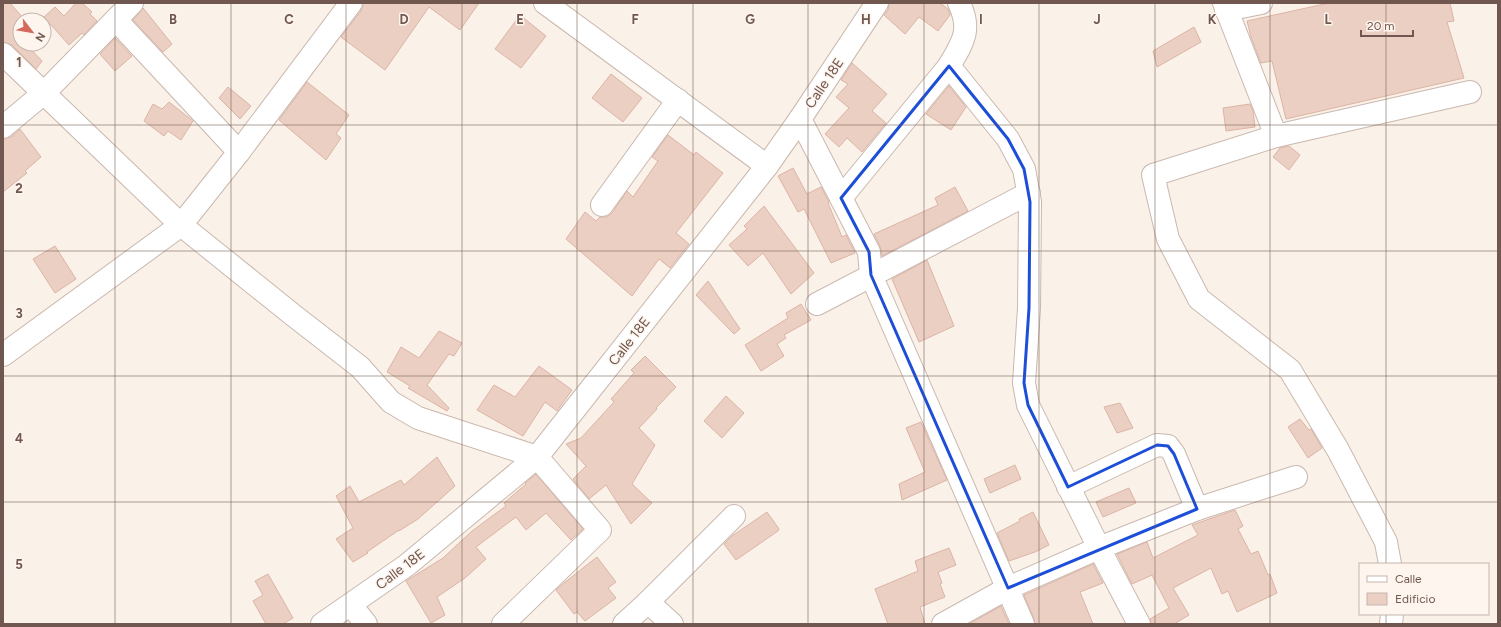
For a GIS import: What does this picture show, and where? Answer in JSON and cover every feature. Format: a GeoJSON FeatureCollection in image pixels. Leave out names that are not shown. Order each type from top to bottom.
{"type":"FeatureCollection","features":[{"type":"Feature","properties":{"kind":"street"},"geometry":{"type":"LineString","coordinates":[[3,127],[44,93],[132,3]]}},
{"type":"Feature","properties":{"kind":"street"},"geometry":{"type":"LineString","coordinates":[[545,3],[767,166]]}},
{"type":"Feature","properties":{"kind":"street","name":"Calle 18E"},"geometry":{"type":"LineString","coordinates":[[322,624],[408,565],[537,456],[767,166],[877,3]]}},
{"type":"Feature","properties":{"kind":"street"},"geometry":{"type":"LineString","coordinates":[[841,198],[949,66],[963,42],[966,24],[959,3]]}},
{"type":"Feature","properties":{"kind":"street"},"geometry":{"type":"LineString","coordinates":[[1261,3],[1225,6],[1276,136]]}},
{"type":"Feature","properties":{"kind":"street"},"geometry":{"type":"LineString","coordinates":[[3,355],[181,225],[239,152],[342,7]]}},
{"type":"Feature","properties":{"kind":"street"},"geometry":{"type":"LineString","coordinates":[[116,20],[239,152]]}},
{"type":"Feature","properties":{"kind":"street"},"geometry":{"type":"LineString","coordinates":[[3,54],[181,225],[360,367],[391,402],[418,418],[537,456],[600,530],[502,624]]}},
{"type":"Feature","properties":{"kind":"street"},"geometry":{"type":"LineString","coordinates":[[949,66],[1008,139],[1024,169],[1030,202],[1029,308],[1024,383],[1028,405],[1068,487],[1139,624]]}},
{"type":"Feature","properties":{"kind":"street"},"geometry":{"type":"LineString","coordinates":[[1390,563],[1386,542],[1338,450],[1290,370],[1199,299],[1168,239],[1153,175],[1276,136],[1470,92]]}},
{"type":"Feature","properties":{"kind":"street"},"geometry":{"type":"LineString","coordinates":[[602,205],[678,100]]}},
{"type":"Feature","properties":{"kind":"street"},"geometry":{"type":"LineString","coordinates":[[800,119],[868,252],[871,275],[1023,624]]}},
{"type":"Feature","properties":{"kind":"street"},"geometry":{"type":"LineString","coordinates":[[817,304],[1029,193]]}},
{"type":"Feature","properties":{"kind":"street"},"geometry":{"type":"LineString","coordinates":[[1068,487],[1157,445],[1168,446],[1174,454],[1197,510]]}},
{"type":"Feature","properties":{"kind":"street"},"geometry":{"type":"LineString","coordinates":[[943,624],[1008,588],[1099,548],[1197,510],[1296,477]]}},
{"type":"Feature","properties":{"kind":"street"},"geometry":{"type":"LineString","coordinates":[[624,624],[734,516]]}},
{"type":"Feature","properties":{"kind":"street"},"geometry":{"type":"LineString","coordinates":[[648,602],[672,624]]}},
{"type":"Feature","properties":{"kind":"street"},"geometry":{"type":"LineString","coordinates":[[351,605],[366,624]]}},
{"type":"Feature","properties":{"kind":"highlighted area"},"geometry":{"type":"Polygon","coordinates":[[[949,66],[1008,139],[1024,169],[1030,202],[1029,308],[1024,383],[1028,405],[1068,487],[1157,445],[1168,446],[1174,454],[1197,509],[1008,588],[871,275],[869,252],[841,198],[949,66]]]}},
{"type":"Feature","properties":{"kind":"building"},"geometry":{"type":"Polygon","coordinates":[[[3,3],[10,3],[18,12],[12,12],[12,45],[3,42],[3,3]]]}},
{"type":"Feature","properties":{"kind":"building"},"geometry":{"type":"Polygon","coordinates":[[[76,3],[82,3],[92,12],[90,14],[97,21],[84,35],[82,33],[69,45],[52,26],[52,12],[50,12],[55,7],[64,16],[76,3]]]}},
{"type":"Feature","properties":{"kind":"building"},"geometry":{"type":"Polygon","coordinates":[[[363,3],[479,3],[460,30],[429,7],[385,70],[341,37],[361,11],[363,3]]]}},
{"type":"Feature","properties":{"kind":"building"},"geometry":{"type":"Polygon","coordinates":[[[889,3],[940,3],[948,9],[950,15],[938,31],[919,17],[905,34],[884,15],[888,10],[889,3]]]}},
{"type":"Feature","properties":{"kind":"building"},"geometry":{"type":"Polygon","coordinates":[[[1329,3],[1450,3],[1454,21],[1447,22],[1464,78],[1286,119],[1272,61],[1261,63],[1251,37],[1247,21],[1329,3]]]}},
{"type":"Feature","properties":{"kind":"building"},"geometry":{"type":"Polygon","coordinates":[[[143,8],[172,44],[163,52],[133,20],[143,8]]]}},
{"type":"Feature","properties":{"kind":"building"},"geometry":{"type":"Polygon","coordinates":[[[520,15],[546,36],[521,68],[495,49],[520,15]]]}},
{"type":"Feature","properties":{"kind":"building"},"geometry":{"type":"Polygon","coordinates":[[[1194,27],[1201,42],[1157,67],[1153,51],[1194,27]]]}},
{"type":"Feature","properties":{"kind":"building"},"geometry":{"type":"Polygon","coordinates":[[[115,38],[132,56],[115,71],[100,54],[115,38]]]}},
{"type":"Feature","properties":{"kind":"building"},"geometry":{"type":"Polygon","coordinates":[[[19,52],[34,52],[42,61],[36,69],[19,52]]]}},
{"type":"Feature","properties":{"kind":"building"},"geometry":{"type":"Polygon","coordinates":[[[852,63],[887,94],[872,111],[886,123],[862,152],[847,138],[839,147],[825,134],[849,108],[836,97],[848,84],[841,80],[852,63]]]}},
{"type":"Feature","properties":{"kind":"building"},"geometry":{"type":"Polygon","coordinates":[[[611,74],[642,98],[623,122],[592,98],[611,74]]]}},
{"type":"Feature","properties":{"kind":"building"},"geometry":{"type":"Polygon","coordinates":[[[307,82],[349,115],[336,134],[341,138],[326,160],[279,120],[307,82]]]}},
{"type":"Feature","properties":{"kind":"building"},"geometry":{"type":"Polygon","coordinates":[[[949,86],[966,107],[951,130],[926,114],[949,86]]]}},
{"type":"Feature","properties":{"kind":"building"},"geometry":{"type":"Polygon","coordinates":[[[228,87],[251,106],[240,119],[219,98],[228,87]]]}},
{"type":"Feature","properties":{"kind":"building"},"geometry":{"type":"Polygon","coordinates":[[[169,102],[193,121],[181,140],[168,131],[164,136],[144,121],[153,104],[162,109],[169,102]]]}},
{"type":"Feature","properties":{"kind":"building"},"geometry":{"type":"Polygon","coordinates":[[[1250,104],[1253,111],[1255,127],[1226,131],[1223,108],[1250,104]]]}},
{"type":"Feature","properties":{"kind":"building"},"geometry":{"type":"Polygon","coordinates":[[[20,129],[41,157],[25,171],[27,173],[3,192],[3,139],[11,137],[20,129]]]}},
{"type":"Feature","properties":{"kind":"building"},"geometry":{"type":"Polygon","coordinates":[[[668,135],[694,155],[696,152],[723,173],[676,233],[689,244],[670,268],[659,259],[632,296],[566,239],[585,212],[596,221],[600,217],[607,217],[612,213],[627,191],[633,197],[658,161],[652,157],[668,135]]]}},
{"type":"Feature","properties":{"kind":"building"},"geometry":{"type":"Polygon","coordinates":[[[1289,146],[1300,155],[1289,170],[1273,157],[1280,148],[1289,146]]]}},
{"type":"Feature","properties":{"kind":"building"},"geometry":{"type":"Polygon","coordinates":[[[793,168],[807,194],[821,187],[829,202],[828,203],[842,237],[846,235],[855,253],[831,263],[804,209],[798,212],[778,176],[793,168]]]}},
{"type":"Feature","properties":{"kind":"building"},"geometry":{"type":"Polygon","coordinates":[[[955,187],[968,211],[882,256],[880,246],[874,234],[938,205],[935,198],[955,187]]]}},
{"type":"Feature","properties":{"kind":"building"},"geometry":{"type":"Polygon","coordinates":[[[764,206],[814,273],[791,294],[763,253],[748,266],[729,245],[747,229],[744,226],[764,206]]]}},
{"type":"Feature","properties":{"kind":"building"},"geometry":{"type":"Polygon","coordinates":[[[55,246],[76,279],[55,293],[33,259],[55,246]]]}},
{"type":"Feature","properties":{"kind":"building"},"geometry":{"type":"Polygon","coordinates":[[[927,260],[954,326],[919,342],[892,279],[927,260]]]}},
{"type":"Feature","properties":{"kind":"building"},"geometry":{"type":"Polygon","coordinates":[[[708,281],[740,329],[734,334],[696,295],[708,281]]]}},
{"type":"Feature","properties":{"kind":"building"},"geometry":{"type":"Polygon","coordinates":[[[801,304],[811,320],[784,335],[786,338],[777,344],[784,356],[761,371],[745,345],[788,318],[786,313],[801,304]]]}},
{"type":"Feature","properties":{"kind":"building"},"geometry":{"type":"Polygon","coordinates":[[[439,331],[462,343],[454,356],[449,354],[427,385],[449,408],[447,411],[408,388],[410,386],[387,372],[401,347],[419,358],[439,331]]]}},
{"type":"Feature","properties":{"kind":"building"},"geometry":{"type":"Polygon","coordinates":[[[645,356],[676,387],[639,428],[655,445],[632,484],[652,503],[631,524],[606,485],[589,499],[573,479],[586,466],[566,444],[581,438],[614,402],[611,399],[634,373],[631,370],[645,356]]]}},
{"type":"Feature","properties":{"kind":"building"},"geometry":{"type":"Polygon","coordinates":[[[539,366],[572,390],[557,411],[545,402],[523,436],[477,410],[494,385],[515,397],[539,366]]]}},
{"type":"Feature","properties":{"kind":"building"},"geometry":{"type":"Polygon","coordinates":[[[726,396],[744,413],[722,438],[704,421],[726,396]]]}},
{"type":"Feature","properties":{"kind":"building"},"geometry":{"type":"Polygon","coordinates":[[[1120,403],[1133,428],[1117,433],[1104,407],[1120,403]]]}},
{"type":"Feature","properties":{"kind":"building"},"geometry":{"type":"Polygon","coordinates":[[[1300,419],[1309,430],[1311,429],[1322,448],[1308,458],[1288,427],[1300,419]]]}},
{"type":"Feature","properties":{"kind":"building"},"geometry":{"type":"Polygon","coordinates":[[[921,422],[947,480],[902,500],[899,484],[925,472],[906,428],[921,422]]]}},
{"type":"Feature","properties":{"kind":"building"},"geometry":{"type":"Polygon","coordinates":[[[437,457],[455,486],[418,519],[399,530],[353,562],[336,539],[353,528],[336,496],[350,486],[359,502],[401,480],[404,485],[437,457]]]}},
{"type":"Feature","properties":{"kind":"building"},"geometry":{"type":"Polygon","coordinates":[[[1015,465],[1021,479],[990,493],[984,479],[1015,465]]]}},
{"type":"Feature","properties":{"kind":"building"},"geometry":{"type":"Polygon","coordinates":[[[536,474],[583,529],[571,540],[546,513],[526,530],[516,517],[476,547],[486,559],[465,578],[437,597],[445,615],[431,623],[406,581],[443,558],[472,531],[506,506],[504,503],[536,474]]]}},
{"type":"Feature","properties":{"kind":"building"},"geometry":{"type":"Polygon","coordinates":[[[1129,488],[1136,503],[1103,517],[1096,502],[1129,488]]]}},
{"type":"Feature","properties":{"kind":"building"},"geometry":{"type":"Polygon","coordinates":[[[1235,510],[1243,526],[1238,529],[1251,554],[1258,551],[1268,575],[1270,574],[1277,593],[1237,612],[1228,591],[1222,594],[1211,568],[1173,588],[1189,615],[1174,624],[1151,624],[1150,619],[1169,608],[1152,575],[1132,584],[1117,554],[1147,542],[1153,558],[1198,535],[1192,525],[1235,510]]]}},
{"type":"Feature","properties":{"kind":"building"},"geometry":{"type":"Polygon","coordinates":[[[767,512],[779,529],[778,531],[736,560],[724,544],[732,536],[767,512]]]}},
{"type":"Feature","properties":{"kind":"building"},"geometry":{"type":"Polygon","coordinates":[[[1033,512],[1049,545],[1035,552],[1009,561],[997,533],[1020,521],[1019,519],[1033,512]]]}},
{"type":"Feature","properties":{"kind":"building"},"geometry":{"type":"Polygon","coordinates":[[[949,548],[956,565],[938,572],[942,583],[940,584],[945,597],[920,607],[925,624],[888,624],[875,589],[918,571],[915,561],[949,548]]]}},
{"type":"Feature","properties":{"kind":"building"},"geometry":{"type":"Polygon","coordinates":[[[597,557],[616,582],[608,588],[616,598],[585,621],[577,612],[574,614],[556,590],[597,557]]]}},
{"type":"Feature","properties":{"kind":"building"},"geometry":{"type":"Polygon","coordinates":[[[1093,564],[1103,583],[1080,592],[1093,624],[1035,624],[1024,595],[1093,564]]]}},
{"type":"Feature","properties":{"kind":"building"},"geometry":{"type":"Polygon","coordinates":[[[268,574],[293,618],[283,624],[266,624],[253,601],[263,595],[255,581],[268,574]]]}},
{"type":"Feature","properties":{"kind":"building"},"geometry":{"type":"Polygon","coordinates":[[[1001,606],[1009,624],[969,624],[1001,606]]]}}]}
